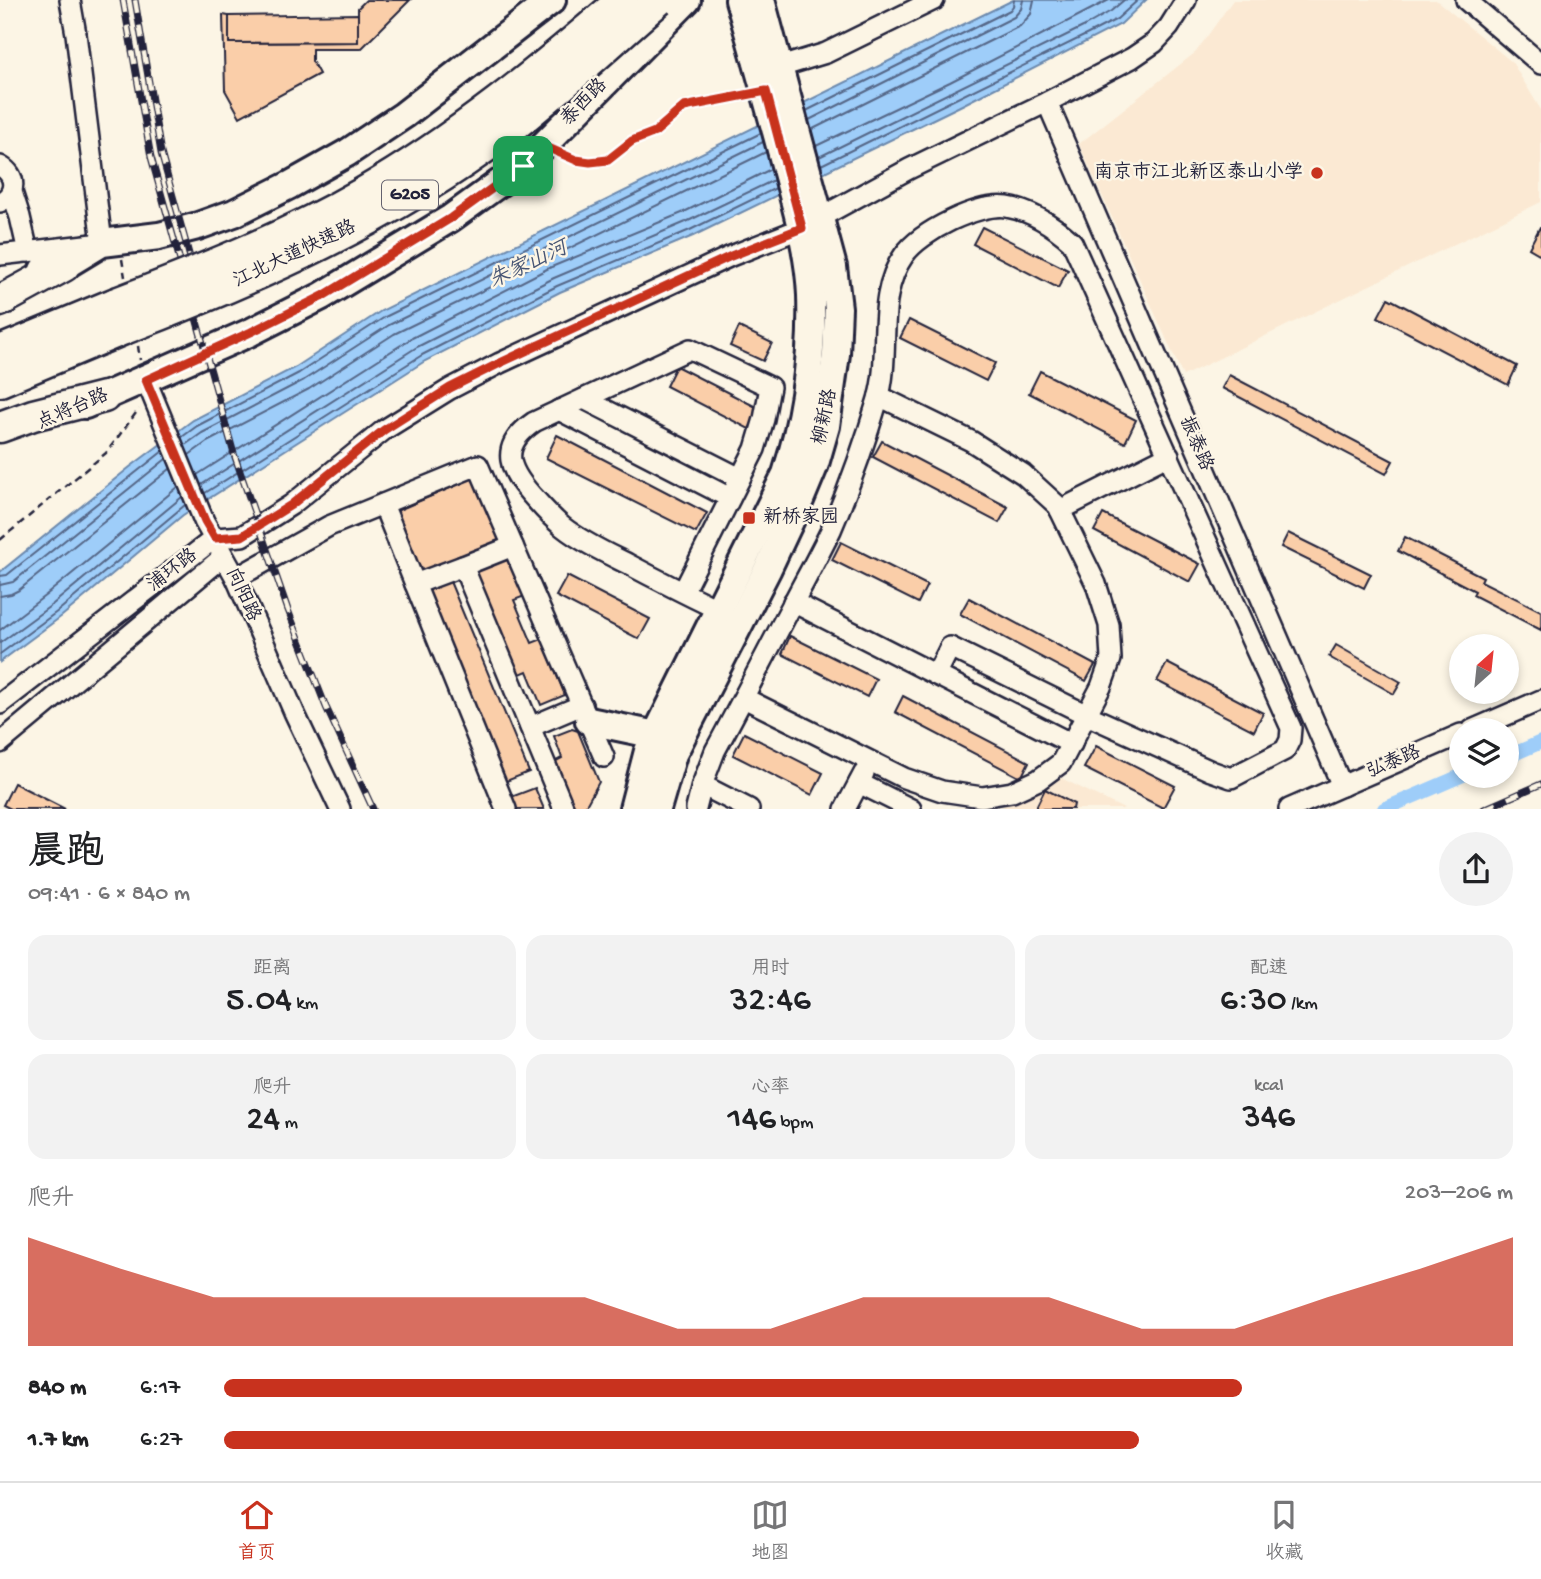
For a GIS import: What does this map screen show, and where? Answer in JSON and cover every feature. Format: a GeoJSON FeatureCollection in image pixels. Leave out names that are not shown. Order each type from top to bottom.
{"type":"FeatureCollection","features":[{"type":"Feature","properties":{"kind":"highway","name":"江北大道快速路"},"geometry":{"type":"LineString","coordinates":[[0,351],[228,259],[362,193],[411,163],[515,88],[622,0]]}},
{"type":"Feature","properties":{"kind":"highway","name":"江北大道快速路"},"geometry":{"type":"LineString","coordinates":[[0,381],[300,255],[381,212],[505,132],[659,0]]}},
{"type":"Feature","properties":{"kind":"highway"},"geometry":{"type":"LineString","coordinates":[[0,301],[64,266]]}},
{"type":"Feature","properties":{"kind":"highway"},"geometry":{"type":"LineString","coordinates":[[0,427],[33,415],[104,397]]}},
{"type":"Feature","properties":{"kind":"main road"},"geometry":{"type":"LineString","coordinates":[[0,285],[35,272],[64,266],[102,243],[159,236],[198,226],[234,213],[290,185],[347,153],[404,115],[552,0]]}},
{"type":"Feature","properties":{"kind":"main road","name":"泰西路"},"geometry":{"type":"LineString","coordinates":[[148,386],[323,296],[451,218],[523,166],[687,0]]}},
{"type":"Feature","properties":{"kind":"main road","name":"柳新路"},"geometry":{"type":"LineString","coordinates":[[657,809],[673,754],[800,500],[826,426],[832,392],[838,309],[833,267],[812,223],[775,100],[739,0]]}},
{"type":"Feature","properties":{"kind":"main road","name":"柳新路"},"geometry":{"type":"LineString","coordinates":[[761,0],[780,67],[775,100]]}},
{"type":"Feature","properties":{"kind":"main road","name":"柳新路"},"geometry":{"type":"LineString","coordinates":[[633,809],[648,751],[786,474],[802,418],[810,351],[812,223]]}},
{"type":"Feature","properties":{"kind":"main road","name":"点将台路"},"geometry":{"type":"LineString","coordinates":[[0,442],[104,397],[148,386]]}},
{"type":"Feature","properties":{"kind":"main road"},"geometry":{"type":"LineString","coordinates":[[585,713],[656,735]]}},
{"type":"Feature","properties":{"kind":"street"},"geometry":{"type":"LineString","coordinates":[[0,256],[102,243],[70,0]]}},
{"type":"Feature","properties":{"kind":"street"},"geometry":{"type":"LineString","coordinates":[[780,67],[826,53],[934,0]]}},
{"type":"Feature","properties":{"kind":"street","name":"浦环路"},"geometry":{"type":"LineString","coordinates":[[0,704],[210,529],[242,536],[291,505],[384,430],[450,388],[731,256],[812,223],[958,144],[1132,58],[1154,43],[1169,27],[1186,0]]}},
{"type":"Feature","properties":{"kind":"street"},"geometry":{"type":"LineString","coordinates":[[1466,0],[1541,64]]}},
{"type":"Feature","properties":{"kind":"street","name":"振泰路"},"geometry":{"type":"LineString","coordinates":[[1047,102],[1342,786]]}},
{"type":"Feature","properties":{"kind":"street"},"geometry":{"type":"LineString","coordinates":[[0,166],[6,169],[13,180],[6,197],[20,217],[28,252]]}},
{"type":"Feature","properties":{"kind":"street"},"geometry":{"type":"LineString","coordinates":[[696,809],[715,751],[830,532],[847,491],[879,396],[887,297],[893,276],[904,255],[921,237],[949,221],[986,209],[1006,207],[1034,216],[1058,229],[1072,242],[1291,728],[1290,740],[1285,750],[1231,778],[1087,715],[950,647],[936,675]]}},
{"type":"Feature","properties":{"kind":"street"},"geometry":{"type":"LineString","coordinates":[[683,592],[758,439],[770,387],[690,349],[534,422],[513,440],[510,454],[512,469],[524,487],[563,527],[594,547],[683,592],[719,610]]}},
{"type":"Feature","properties":{"kind":"street","name":"向阳路"},"geometry":{"type":"LineString","coordinates":[[148,386],[210,529],[236,578],[293,712],[340,809]]}},
{"type":"Feature","properties":{"kind":"street"},"geometry":{"type":"LineString","coordinates":[[744,698],[904,778],[942,790],[982,797],[1012,792],[1038,780],[1061,763],[1087,715],[1111,659],[1109,625],[1097,584],[1060,510],[1023,474],[971,441],[879,396]]}},
{"type":"Feature","properties":{"kind":"street"},"geometry":{"type":"LineString","coordinates":[[584,399],[740,478]]}},
{"type":"Feature","properties":{"kind":"street"},"geometry":{"type":"LineString","coordinates":[[559,410],[730,498]]}},
{"type":"Feature","properties":{"kind":"street"},"geometry":{"type":"LineString","coordinates":[[1060,510],[1169,455]]}},
{"type":"Feature","properties":{"kind":"street"},"geometry":{"type":"LineString","coordinates":[[236,578],[329,526],[478,465],[604,757]]}},
{"type":"Feature","properties":{"kind":"street"},"geometry":{"type":"LineString","coordinates":[[383,504],[506,809]]}},
{"type":"Feature","properties":{"kind":"street"},"geometry":{"type":"LineString","coordinates":[[415,584],[513,546]]}},
{"type":"Feature","properties":{"kind":"street"},"geometry":{"type":"LineString","coordinates":[[0,743],[223,557]]}},
{"type":"Feature","properties":{"kind":"street"},"geometry":{"type":"LineString","coordinates":[[463,566],[564,809]]}},
{"type":"Feature","properties":{"kind":"street"},"geometry":{"type":"LineString","coordinates":[[793,602],[1072,744]]}},
{"type":"Feature","properties":{"kind":"street"},"geometry":{"type":"LineString","coordinates":[[1500,718],[1541,700]]}},
{"type":"Feature","properties":{"kind":"street"},"geometry":{"type":"LineString","coordinates":[[530,727],[585,713]]}},
{"type":"Feature","properties":{"kind":"street","name":"弘泰路"},"geometry":{"type":"LineString","coordinates":[[1289,809],[1449,739]]}},
{"type":"Feature","properties":{"kind":"street"},"geometry":{"type":"LineString","coordinates":[[845,809],[870,762]]}},
{"type":"Feature","properties":{"kind":"street"},"geometry":{"type":"LineString","coordinates":[[859,783],[911,809]]}},
{"type":"Feature","properties":{"kind":"street"},"geometry":{"type":"LineString","coordinates":[[702,785],[749,809]]}},
{"type":"Feature","properties":{"kind":"path"},"geometry":{"type":"LineString","coordinates":[[544,146],[576,160],[608,160],[632,141],[655,132],[684,107],[775,100]]}},
{"type":"Feature","properties":{"kind":"path"},"geometry":{"type":"LineString","coordinates":[[0,540],[106,453],[124,431],[148,386]]}},
{"type":"Feature","properties":{"kind":"shaded area","name":"南京市江北新区泰山小学"},"geometry":{"type":"Polygon","coordinates":[[[1233,0],[1436,0],[1512,62],[1541,110],[1541,202],[1183,376],[1079,144],[1196,52],[1233,0]]]}},
{"type":"Feature","properties":{"kind":"shaded area"},"geometry":{"type":"Polygon","coordinates":[[[1061,778],[1124,809],[1002,809],[1005,805],[1061,778]]]}},
{"type":"Feature","properties":{"kind":"water","name":"朱家山河"},"geometry":{"type":"Polygon","coordinates":[[[1013,0],[1146,0],[1121,24],[962,105],[693,236],[560,292],[425,361],[183,515],[62,616],[0,662],[0,572],[193,420],[296,367],[381,311],[1013,0]]]}},
{"type":"Feature","properties":{"kind":"building"},"geometry":{"type":"Polygon","coordinates":[[[366,0],[410,0],[361,49],[312,49],[312,61],[319,74],[240,117],[225,90],[223,15],[229,16],[229,43],[358,42],[358,8],[366,0]]]}},
{"type":"Feature","properties":{"kind":"building"},"geometry":{"type":"Polygon","coordinates":[[[358,14],[358,42],[229,43],[229,16],[358,14]]]}},
{"type":"Feature","properties":{"kind":"building"},"geometry":{"type":"Polygon","coordinates":[[[982,227],[1068,270],[1058,288],[973,244],[982,227]]]}},
{"type":"Feature","properties":{"kind":"building"},"geometry":{"type":"Polygon","coordinates":[[[1541,227],[1541,255],[1529,248],[1541,227]]]}},
{"type":"Feature","properties":{"kind":"building"},"geometry":{"type":"Polygon","coordinates":[[[1388,298],[1517,366],[1508,385],[1378,317],[1388,298]]]}},
{"type":"Feature","properties":{"kind":"building"},"geometry":{"type":"Polygon","coordinates":[[[909,320],[995,363],[986,381],[900,338],[909,320]]]}},
{"type":"Feature","properties":{"kind":"building"},"geometry":{"type":"Polygon","coordinates":[[[739,327],[772,343],[763,361],[730,346],[739,327]]]}},
{"type":"Feature","properties":{"kind":"building"},"geometry":{"type":"Polygon","coordinates":[[[676,366],[760,409],[749,429],[666,386],[676,366]]]}},
{"type":"Feature","properties":{"kind":"building"},"geometry":{"type":"Polygon","coordinates":[[[1040,371],[1136,420],[1125,443],[1029,393],[1040,371]]]}},
{"type":"Feature","properties":{"kind":"building"},"geometry":{"type":"Polygon","coordinates":[[[1229,375],[1393,461],[1386,474],[1222,388],[1229,375]]]}},
{"type":"Feature","properties":{"kind":"building"},"geometry":{"type":"Polygon","coordinates":[[[557,435],[707,513],[696,533],[546,458],[557,435]]]}},
{"type":"Feature","properties":{"kind":"building"},"geometry":{"type":"Polygon","coordinates":[[[882,441],[1008,507],[999,523],[873,457],[882,441]]]}},
{"type":"Feature","properties":{"kind":"building"},"geometry":{"type":"Polygon","coordinates":[[[473,478],[500,540],[421,574],[394,512],[473,478]]]}},
{"type":"Feature","properties":{"kind":"building"},"geometry":{"type":"Polygon","coordinates":[[[1103,514],[1200,564],[1190,582],[1094,531],[1103,514]]]}},
{"type":"Feature","properties":{"kind":"building"},"geometry":{"type":"Polygon","coordinates":[[[1288,533],[1371,574],[1364,588],[1281,547],[1288,533]]]}},
{"type":"Feature","properties":{"kind":"building"},"geometry":{"type":"Polygon","coordinates":[[[1405,537],[1483,577],[1481,581],[1541,611],[1541,630],[1473,595],[1475,591],[1398,551],[1405,537]]]}},
{"type":"Feature","properties":{"kind":"building"},"geometry":{"type":"Polygon","coordinates":[[[841,542],[927,585],[918,603],[832,560],[841,542]]]}},
{"type":"Feature","properties":{"kind":"building"},"geometry":{"type":"Polygon","coordinates":[[[508,554],[525,596],[514,600],[532,643],[542,639],[565,695],[541,705],[527,671],[518,675],[474,568],[508,554]]]}},
{"type":"Feature","properties":{"kind":"building"},"geometry":{"type":"Polygon","coordinates":[[[567,576],[650,619],[639,639],[556,596],[567,576]]]}},
{"type":"Feature","properties":{"kind":"building"},"geometry":{"type":"Polygon","coordinates":[[[449,579],[529,772],[504,782],[425,588],[449,579]]]}},
{"type":"Feature","properties":{"kind":"building"},"geometry":{"type":"Polygon","coordinates":[[[969,598],[1095,665],[1086,681],[960,614],[969,598]]]}},
{"type":"Feature","properties":{"kind":"building"},"geometry":{"type":"Polygon","coordinates":[[[790,636],[876,679],[867,697],[782,654],[790,636]]]}},
{"type":"Feature","properties":{"kind":"building"},"geometry":{"type":"Polygon","coordinates":[[[1336,645],[1401,682],[1394,694],[1329,657],[1336,645]]]}},
{"type":"Feature","properties":{"kind":"building"},"geometry":{"type":"Polygon","coordinates":[[[1167,663],[1263,713],[1254,731],[1157,681],[1167,663]]]}},
{"type":"Feature","properties":{"kind":"building"},"geometry":{"type":"Polygon","coordinates":[[[903,696],[1029,762],[1021,778],[895,712],[903,696]]]}},
{"type":"Feature","properties":{"kind":"building"},"geometry":{"type":"Polygon","coordinates":[[[572,729],[578,731],[599,782],[584,809],[572,805],[556,761],[562,758],[554,736],[572,729]]]}},
{"type":"Feature","properties":{"kind":"building"},"geometry":{"type":"Polygon","coordinates":[[[744,733],[823,773],[812,795],[733,755],[744,733]]]}},
{"type":"Feature","properties":{"kind":"building"},"geometry":{"type":"Polygon","coordinates":[[[1096,746],[1175,786],[1163,808],[1084,768],[1096,746]]]}},
{"type":"Feature","properties":{"kind":"building"},"geometry":{"type":"Polygon","coordinates":[[[14,783],[65,809],[11,809],[3,805],[14,783]]]}},
{"type":"Feature","properties":{"kind":"building"},"geometry":{"type":"Polygon","coordinates":[[[535,788],[544,809],[516,809],[511,797],[535,788]]]}},
{"type":"Feature","properties":{"kind":"building"},"geometry":{"type":"Polygon","coordinates":[[[1045,789],[1074,804],[1073,809],[1035,809],[1045,789]]]}},
{"type":"Feature","properties":{"kind":"waterway"},"geometry":{"type":"LineString","coordinates":[[1519,752],[1541,742]]}},
{"type":"Feature","properties":{"kind":"waterway"},"geometry":{"type":"LineString","coordinates":[[1384,809],[1449,781]]}},
{"type":"Feature","properties":{"kind":"railway"},"geometry":{"type":"LineString","coordinates":[[123,0],[151,157],[234,454],[288,610],[326,707],[373,809]]}},
{"type":"Feature","properties":{"kind":"railway"},"geometry":{"type":"LineString","coordinates":[[135,0],[161,153],[199,290]]}},
{"type":"Feature","properties":{"kind":"railway"},"geometry":{"type":"LineString","coordinates":[[1484,809],[1541,784]]}},
{"type":"Feature","properties":{"kind":"place","name":"南京市江北新区泰山小学"},"geometry":{"type":"Point","coordinates":[1317,173]}},
{"type":"Feature","properties":{"kind":"place","name":"新桥家园"},"geometry":{"type":"Point","coordinates":[749,518]}},
{"type":"Feature","properties":{"kind":"route"},"geometry":{"type":"LineString","coordinates":[[766,91],[802,228],[731,256],[450,388],[384,430],[291,505],[242,536],[215,538],[205,521],[146,380],[323,296],[451,218],[523,166],[544,146],[576,160],[608,160],[632,141],[655,132],[684,107],[766,91]]}}]}
